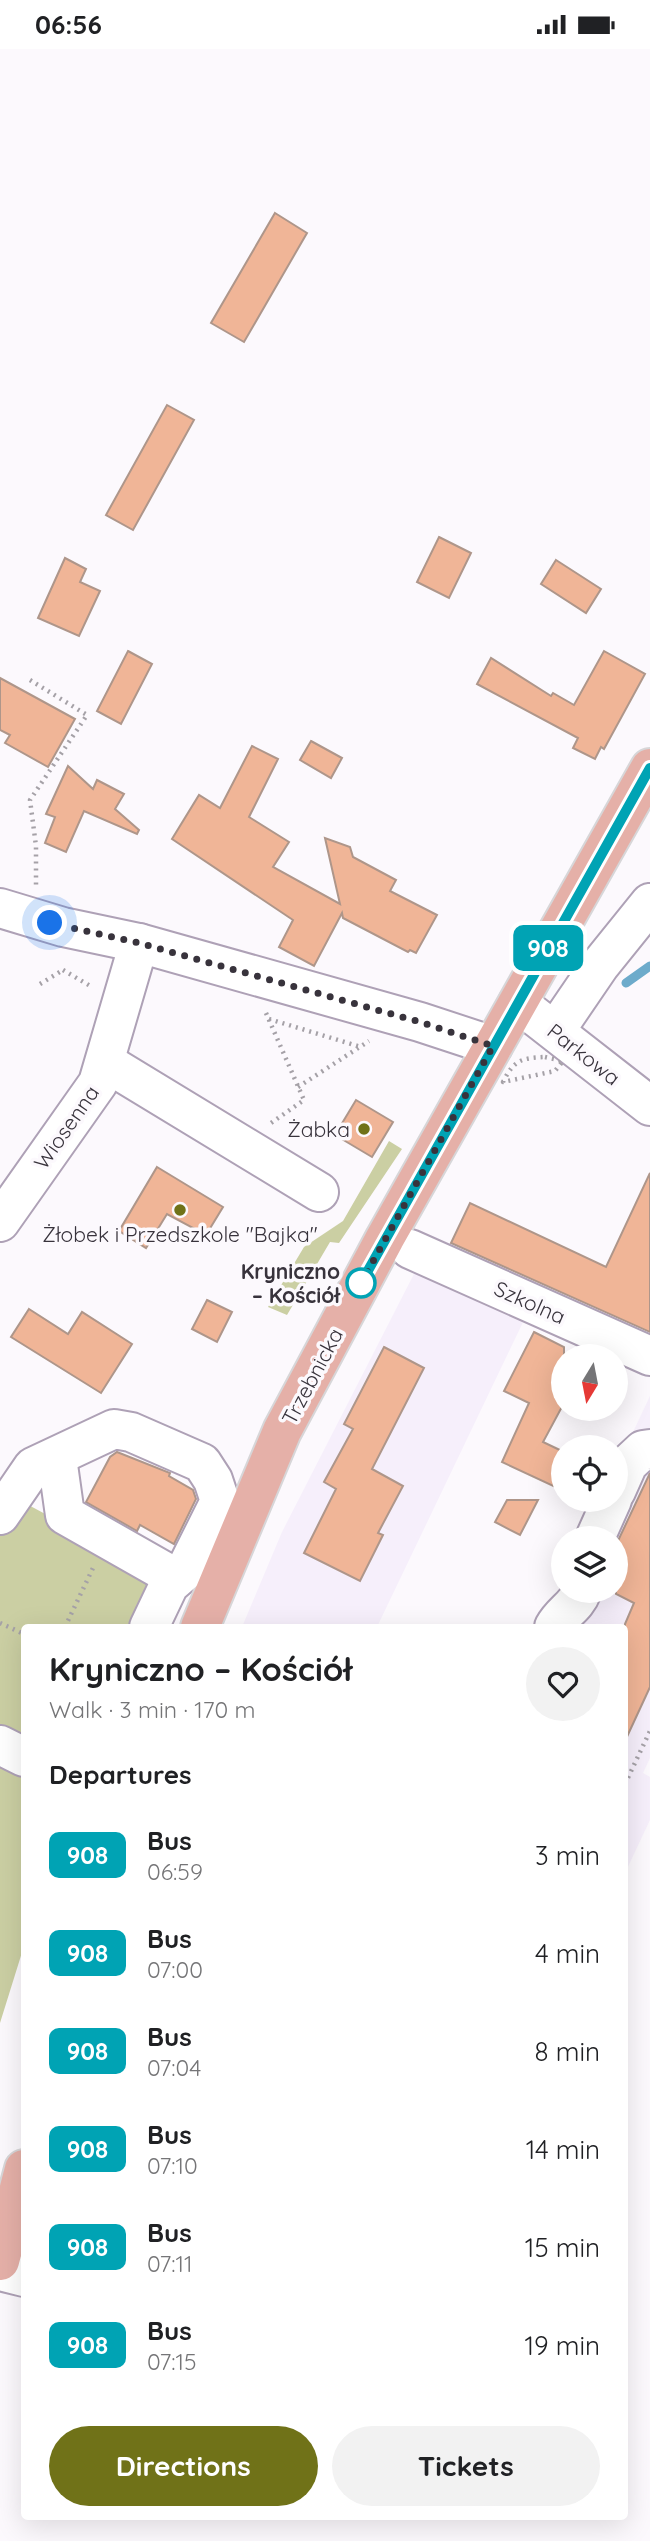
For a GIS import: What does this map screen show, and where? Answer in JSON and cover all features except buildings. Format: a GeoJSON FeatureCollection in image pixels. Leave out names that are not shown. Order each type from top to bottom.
{"type":"FeatureCollection","features":[{"type":"Feature","properties":{"kind":"main road","name":"Trzebnicka"},"geometry":{"type":"LineString","coordinates":[[201,1624],[282,1431],[385,1238],[650,768]]}},
{"type":"Feature","properties":{"kind":"main road"},"geometry":{"type":"LineString","coordinates":[[0,2262],[21,2181]]}},
{"type":"Feature","properties":{"kind":"street"},"geometry":{"type":"LineString","coordinates":[[559,1046],[600,965],[650,902]]}},
{"type":"Feature","properties":{"kind":"street"},"geometry":{"type":"LineString","coordinates":[[18,914],[139,943],[420,1022],[493,1046]]}},
{"type":"Feature","properties":{"kind":"street","name":"Wiosenna"},"geometry":{"type":"LineString","coordinates":[[0,1222],[98,1083],[139,943]]}},
{"type":"Feature","properties":{"kind":"street","name":"Parkowa"},"geometry":{"type":"LineString","coordinates":[[518,1003],[559,1046],[650,1106]]}},
{"type":"Feature","properties":{"kind":"street"},"geometry":{"type":"LineString","coordinates":[[105,1062],[319,1192]]}},
{"type":"Feature","properties":{"kind":"street","name":"Szkolna"},"geometry":{"type":"LineString","coordinates":[[410,1249],[650,1356]]}},
{"type":"Feature","properties":{"kind":"street"},"geometry":{"type":"LineString","coordinates":[[0,1515],[33,1467],[114,1430],[131,1432],[202,1463],[213,1480],[220,1501],[185,1571],[169,1585],[150,1624]]}},
{"type":"Feature","properties":{"kind":"street"},"geometry":{"type":"LineString","coordinates":[[628,1464],[643,1450],[650,1449]]}},
{"type":"Feature","properties":{"kind":"street"},"geometry":{"type":"LineString","coordinates":[[57,1458],[65,1515],[176,1578]]}},
{"type":"Feature","properties":{"kind":"street"},"geometry":{"type":"LineString","coordinates":[[556,1624],[561,1614],[576,1603]]}},
{"type":"Feature","properties":{"kind":"street"},"geometry":{"type":"LineString","coordinates":[[0,1745],[21,1756]]}},
{"type":"Feature","properties":{"kind":"street"},"geometry":{"type":"LineString","coordinates":[[0,2271],[21,2276]]}},
{"type":"Feature","properties":{"kind":"path"},"geometry":{"type":"LineString","coordinates":[[18,914],[36,846],[30,800],[87,715],[30,680]]}},
{"type":"Feature","properties":{"kind":"path"},"geometry":{"type":"LineString","coordinates":[[40,984],[63,970],[96,990]]}},
{"type":"Feature","properties":{"kind":"path"},"geometry":{"type":"LineString","coordinates":[[264,1007],[304,1100],[270,1123]]}},
{"type":"Feature","properties":{"kind":"path"},"geometry":{"type":"LineString","coordinates":[[268,1019],[360,1047]]}},
{"type":"Feature","properties":{"kind":"path"},"geometry":{"type":"LineString","coordinates":[[298,1087],[376,1037]]}},
{"type":"Feature","properties":{"kind":"path"},"geometry":{"type":"LineString","coordinates":[[559,1046],[555,1071],[503,1082],[511,1065],[528,1058],[545,1057],[559,1046]]}},
{"type":"Feature","properties":{"kind":"path"},"geometry":{"type":"LineString","coordinates":[[66,1624],[107,1539]]}},
{"type":"Feature","properties":{"kind":"path"},"geometry":{"type":"LineString","coordinates":[[0,1623],[21,1633]]}},
{"type":"Feature","properties":{"kind":"path"},"geometry":{"type":"LineString","coordinates":[[628,1778],[650,1731]]}},
{"type":"Feature","properties":{"kind":"shaded area"},"geometry":{"type":"Polygon","coordinates":[[[417,1268],[525,1318],[378,1624],[243,1624],[282,1532],[417,1268]]]}},
{"type":"Feature","properties":{"kind":"shaded area"},"geometry":{"type":"Polygon","coordinates":[[[650,1396],[650,1758],[643,1773],[650,1777],[650,1820],[628,1867],[628,1624],[542,1624],[552,1603],[628,1603],[628,1526],[589,1526],[595,1512],[628,1512],[628,1443],[650,1396]]]}},
{"type":"Feature","properties":{"kind":"green space"},"geometry":{"type":"Polygon","coordinates":[[[389,1141],[402,1149],[339,1243],[330,1242],[287,1315],[268,1307],[304,1247],[343,1221],[389,1141]]]}},
{"type":"Feature","properties":{"kind":"green space"},"geometry":{"type":"Polygon","coordinates":[[[21,1501],[187,1590],[173,1624],[21,1624],[21,1956],[0,2023],[0,1532],[21,1501]]]}},
{"type":"Feature","properties":{"kind":"waterway"},"geometry":{"type":"LineString","coordinates":[[626,983],[650,966]]}},
{"type":"Feature","properties":{"kind":"bus line","name":"908"},"geometry":{"type":"LineString","coordinates":[[361,1283],[566,913],[650,768]]}},
{"type":"Feature","properties":{"kind":"place","name":"Żabka"},"geometry":{"type":"Point","coordinates":[364,1129]}},
{"type":"Feature","properties":{"kind":"place","name":"Żłobek i Przedszkole \"Bajka\""},"geometry":{"type":"Point","coordinates":[180,1210]}},
{"type":"Feature","properties":{"kind":"place","name":"Kryniczno – Kościół"},"geometry":{"type":"Point","coordinates":[361,1283]}},
{"type":"Feature","properties":{"kind":"route"},"geometry":{"type":"LineString","coordinates":[[50,923],[139,943],[420,1022],[493,1046],[361,1283]]}}]}
